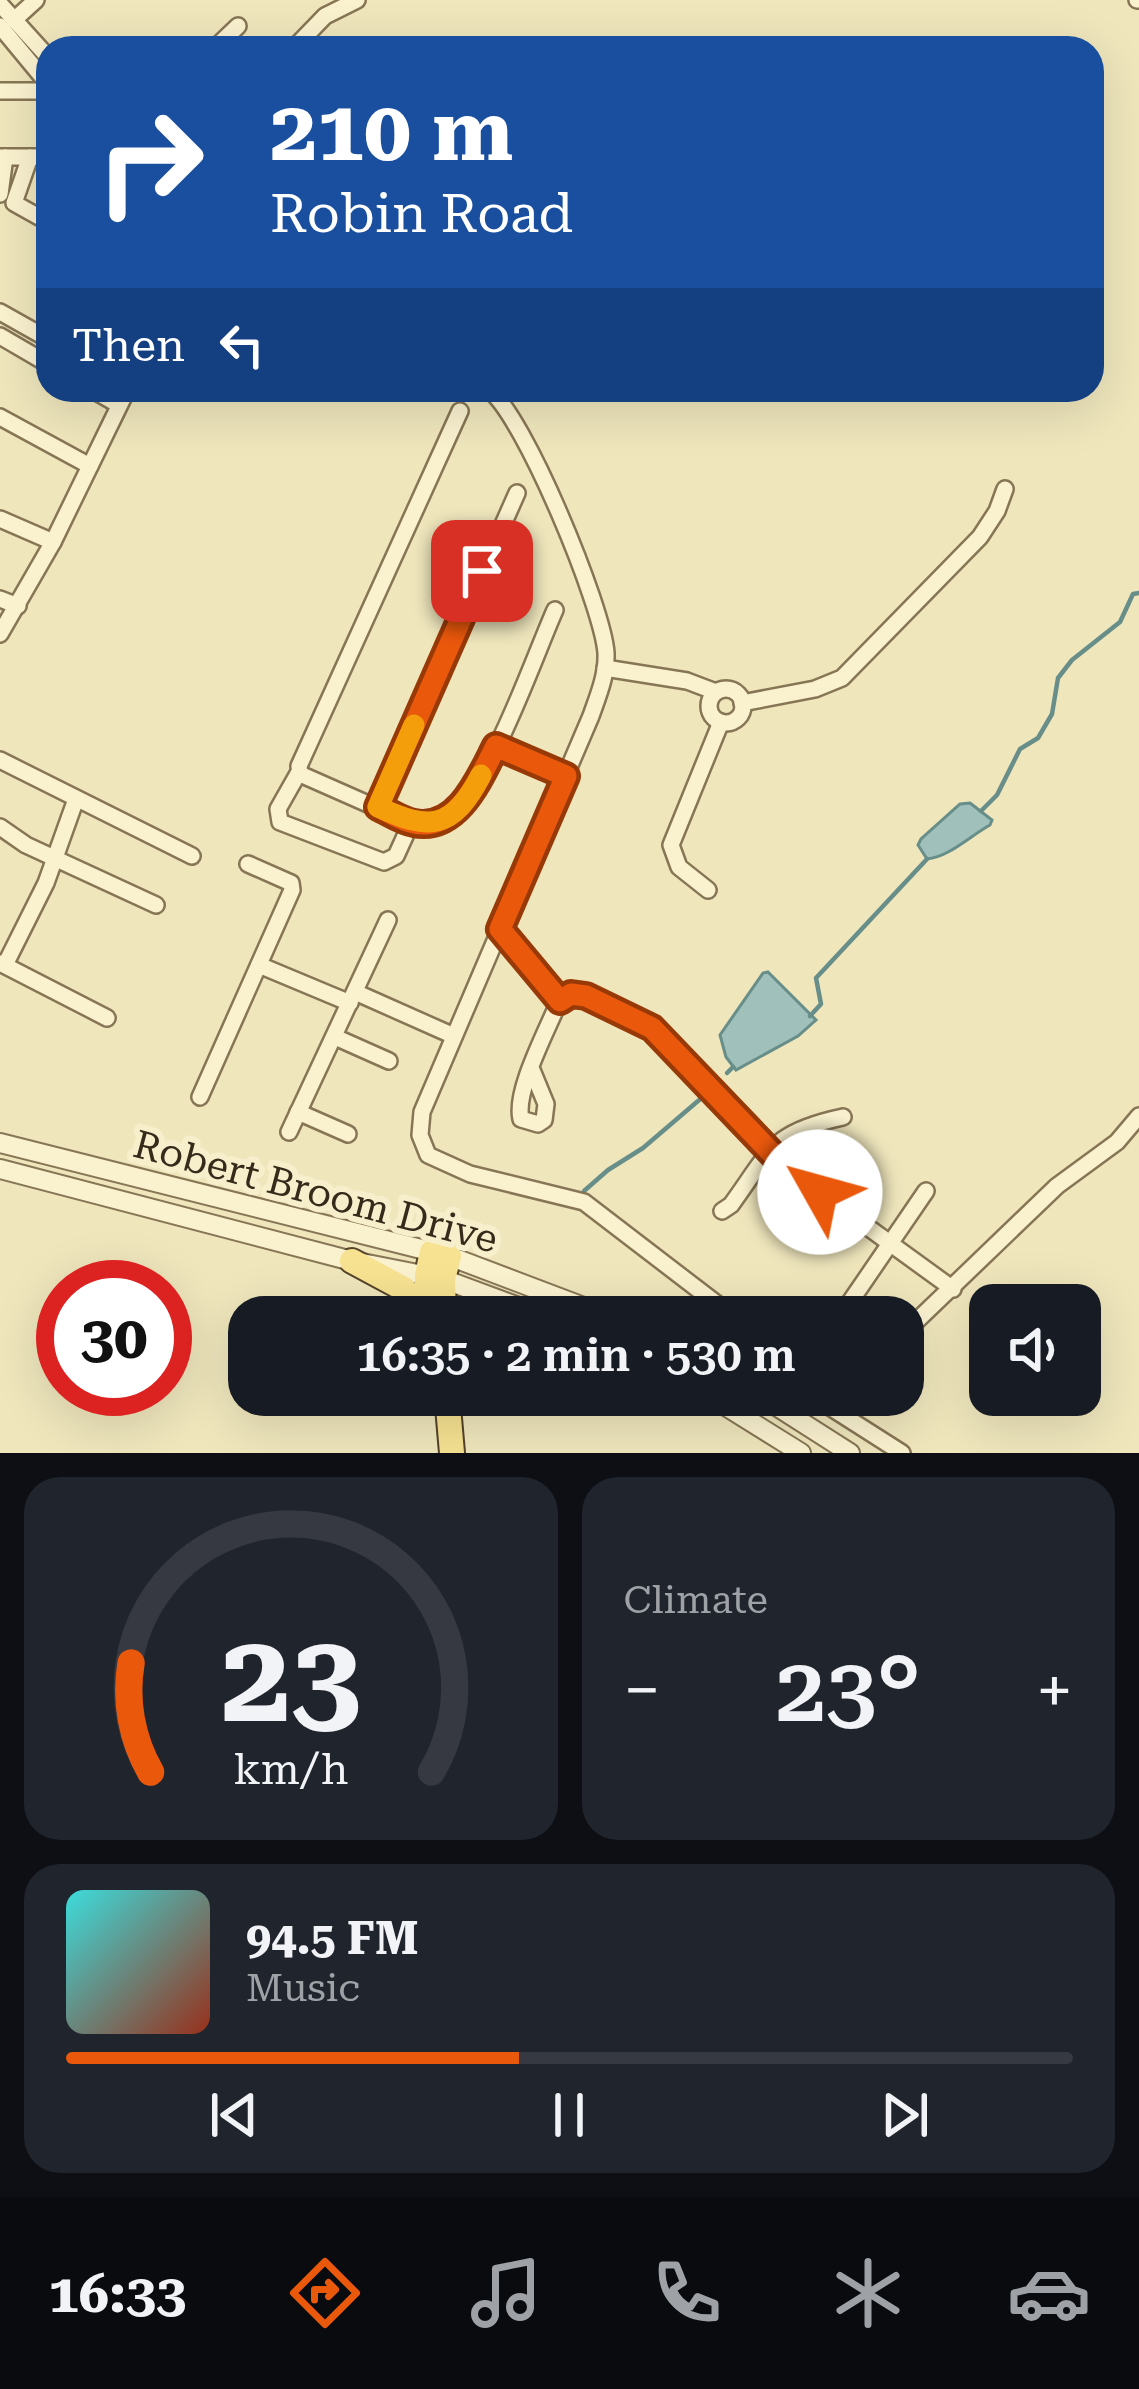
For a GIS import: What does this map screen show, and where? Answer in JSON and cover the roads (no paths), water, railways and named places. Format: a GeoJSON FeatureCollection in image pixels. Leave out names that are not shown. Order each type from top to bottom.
{"type":"FeatureCollection","features":[{"type":"Feature","properties":{"kind":"main road"},"geometry":{"type":"LineString","coordinates":[[352,1261],[399,1286],[408,1296]]}},
{"type":"Feature","properties":{"kind":"main road"},"geometry":{"type":"LineString","coordinates":[[431,1296],[438,1265]]}},
{"type":"Feature","properties":{"kind":"main road"},"geometry":{"type":"LineString","coordinates":[[438,1265],[442,1296]]}},
{"type":"Feature","properties":{"kind":"main road"},"geometry":{"type":"LineString","coordinates":[[433,1416],[436,1453]]}},
{"type":"Feature","properties":{"kind":"main road"},"geometry":{"type":"LineString","coordinates":[[449,1416],[452,1453]]}},
{"type":"Feature","properties":{"kind":"street"},"geometry":{"type":"LineString","coordinates":[[5,27],[36,0]]}},
{"type":"Feature","properties":{"kind":"street"},"geometry":{"type":"LineString","coordinates":[[306,36],[325,16],[357,0]]}},
{"type":"Feature","properties":{"kind":"street"},"geometry":{"type":"LineString","coordinates":[[0,4],[5,27],[36,71]]}},
{"type":"Feature","properties":{"kind":"street"},"geometry":{"type":"LineString","coordinates":[[228,36],[238,26]]}},
{"type":"Feature","properties":{"kind":"street"},"geometry":{"type":"LineString","coordinates":[[5,27],[36,49]]}},
{"type":"Feature","properties":{"kind":"street"},"geometry":{"type":"LineString","coordinates":[[0,91],[36,89]]}},
{"type":"Feature","properties":{"kind":"street"},"geometry":{"type":"LineString","coordinates":[[0,194],[3,157],[36,157]]}},
{"type":"Feature","properties":{"kind":"street"},"geometry":{"type":"LineString","coordinates":[[30,157],[15,205],[36,216]]}},
{"type":"Feature","properties":{"kind":"street"},"geometry":{"type":"LineString","coordinates":[[0,312],[36,332]]}},
{"type":"Feature","properties":{"kind":"street"},"geometry":{"type":"LineString","coordinates":[[0,336],[36,357]]}},
{"type":"Feature","properties":{"kind":"street"},"geometry":{"type":"LineString","coordinates":[[0,634],[53,542],[121,402]]}},
{"type":"Feature","properties":{"kind":"street"},"geometry":{"type":"LineString","coordinates":[[500,402],[512,414],[551,500],[598,619],[605,668],[591,716],[422,1112],[420,1135],[428,1155],[470,1174],[584,1202],[707,1296]]}},
{"type":"Feature","properties":{"kind":"street"},"geometry":{"type":"LineString","coordinates":[[411,823],[395,856],[384,862],[280,822],[276,815],[460,411]]}},
{"type":"Feature","properties":{"kind":"street"},"geometry":{"type":"LineString","coordinates":[[0,417],[90,466]]}},
{"type":"Feature","properties":{"kind":"street"},"geometry":{"type":"LineString","coordinates":[[742,703],[820,688],[842,678],[980,537],[1005,489]]}},
{"type":"Feature","properties":{"kind":"street"},"geometry":{"type":"LineString","coordinates":[[378,807],[517,493]]}},
{"type":"Feature","properties":{"kind":"street"},"geometry":{"type":"LineString","coordinates":[[0,519],[53,542]]}},
{"type":"Feature","properties":{"kind":"street"},"geometry":{"type":"LineString","coordinates":[[0,599],[18,606]]}},
{"type":"Feature","properties":{"kind":"street"},"geometry":{"type":"LineString","coordinates":[[299,772],[411,823],[428,824],[449,816],[477,784],[555,610]]}},
{"type":"Feature","properties":{"kind":"street"},"geometry":{"type":"LineString","coordinates":[[605,668],[687,681],[716,692],[730,689],[742,703]]}},
{"type":"Feature","properties":{"kind":"street"},"geometry":{"type":"LineString","coordinates":[[716,692],[709,709],[721,722]]}},
{"type":"Feature","properties":{"kind":"street"},"geometry":{"type":"LineString","coordinates":[[721,722],[737,718],[742,703]]}},
{"type":"Feature","properties":{"kind":"street"},"geometry":{"type":"LineString","coordinates":[[708,890],[679,867],[671,845],[721,722]]}},
{"type":"Feature","properties":{"kind":"street"},"geometry":{"type":"LineString","coordinates":[[496,746],[566,776]]}},
{"type":"Feature","properties":{"kind":"street"},"geometry":{"type":"LineString","coordinates":[[0,760],[192,856]]}},
{"type":"Feature","properties":{"kind":"street"},"geometry":{"type":"LineString","coordinates":[[76,799],[46,883],[3,964],[107,1018]]}},
{"type":"Feature","properties":{"kind":"street"},"geometry":{"type":"LineString","coordinates":[[0,827],[156,905]]}},
{"type":"Feature","properties":{"kind":"street"},"geometry":{"type":"LineString","coordinates":[[0,837],[26,844]]}},
{"type":"Feature","properties":{"kind":"street"},"geometry":{"type":"LineString","coordinates":[[200,1096],[292,886],[248,864]]}},
{"type":"Feature","properties":{"kind":"street"},"geometry":{"type":"LineString","coordinates":[[289,1132],[388,920]]}},
{"type":"Feature","properties":{"kind":"street"},"geometry":{"type":"LineString","coordinates":[[500,929],[560,1001]]}},
{"type":"Feature","properties":{"kind":"street"},"geometry":{"type":"LineString","coordinates":[[259,965],[454,1036]]}},
{"type":"Feature","properties":{"kind":"street"},"geometry":{"type":"LineString","coordinates":[[532,1070],[560,1001],[571,994],[641,1021],[770,1152],[953,1289]]}},
{"type":"Feature","properties":{"kind":"street"},"geometry":{"type":"LineString","coordinates":[[335,1037],[389,1061]]}},
{"type":"Feature","properties":{"kind":"street"},"geometry":{"type":"LineString","coordinates":[[298,1112],[348,1135]]}},
{"type":"Feature","properties":{"kind":"street"},"geometry":{"type":"LineString","coordinates":[[924,1315],[1057,1186],[1117,1142],[1139,1116]]}},
{"type":"Feature","properties":{"kind":"street"},"geometry":{"type":"LineString","coordinates":[[722,1211],[785,1135],[806,1125],[843,1118]]}},
{"type":"Feature","properties":{"kind":"street","name":"Robert Broom Drive"},"geometry":{"type":"LineString","coordinates":[[0,1143],[541,1296]]}},
{"type":"Feature","properties":{"kind":"street","name":"Robert Broom Drive"},"geometry":{"type":"LineString","coordinates":[[0,1169],[352,1261],[438,1265],[503,1296]]}},
{"type":"Feature","properties":{"kind":"street"},"geometry":{"type":"LineString","coordinates":[[854,1296],[926,1191]]}},
{"type":"Feature","properties":{"kind":"street"},"geometry":{"type":"LineString","coordinates":[[742,1416],[801,1453]]}},
{"type":"Feature","properties":{"kind":"street"},"geometry":{"type":"LineString","coordinates":[[792,1416],[850,1453]]}},
{"type":"Feature","properties":{"kind":"street"},"geometry":{"type":"LineString","coordinates":[[847,1416],[902,1453]]}},
{"type":"Feature","properties":{"kind":"water"},"geometry":{"type":"Polygon","coordinates":[[[970,803],[992,820],[990,825],[927,859],[918,845],[921,839],[960,804],[970,803]]]}},
{"type":"Feature","properties":{"kind":"water"},"geometry":{"type":"Polygon","coordinates":[[[768,972],[816,1020],[798,1036],[736,1070],[726,1057],[720,1035],[768,972]]]}},
{"type":"Feature","properties":{"kind":"waterway"},"geometry":{"type":"LineString","coordinates":[[981,811],[997,795],[1020,749],[1038,738],[1052,714],[1058,678],[1072,660],[1120,622],[1133,594],[1139,593]]}},
{"type":"Feature","properties":{"kind":"waterway"},"geometry":{"type":"LineString","coordinates":[[810,1016],[821,1004],[816,978],[927,859]]}},
{"type":"Feature","properties":{"kind":"waterway"},"geometry":{"type":"LineString","coordinates":[[727,1073],[733,1067]]}},
{"type":"Feature","properties":{"kind":"waterway"},"geometry":{"type":"LineString","coordinates":[[584,1191],[705,1095]]}}]}
